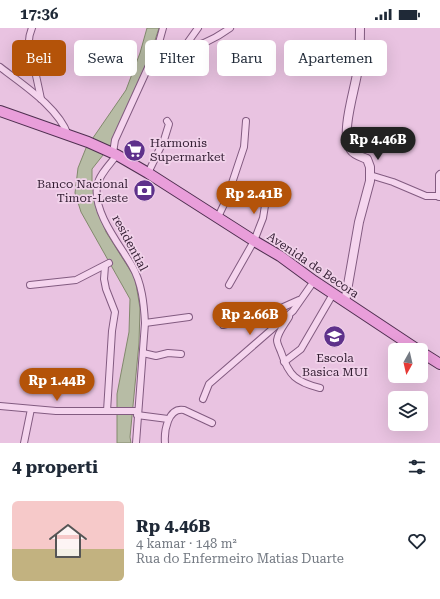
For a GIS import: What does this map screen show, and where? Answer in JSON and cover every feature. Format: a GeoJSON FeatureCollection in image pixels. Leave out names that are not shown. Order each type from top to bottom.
{"type":"FeatureCollection","features":[{"type":"Feature","properties":{"kind":"main road"},"geometry":{"type":"LineString","coordinates":[[0,111],[68,135]]}},
{"type":"Feature","properties":{"kind":"main road","name":"Avenida de Becora"},"geometry":{"type":"LineString","coordinates":[[68,135],[113,153],[148,173],[280,256],[333,294],[407,343]]}},
{"type":"Feature","properties":{"kind":"main road"},"geometry":{"type":"LineString","coordinates":[[428,356],[440,364]]}},
{"type":"Feature","properties":{"kind":"street"},"geometry":{"type":"LineString","coordinates":[[32,28],[28,37],[28,46],[41,99]]}},
{"type":"Feature","properties":{"kind":"street"},"geometry":{"type":"LineString","coordinates":[[159,40],[162,28]]}},
{"type":"Feature","properties":{"kind":"street"},"geometry":{"type":"LineString","coordinates":[[189,40],[198,28]]}},
{"type":"Feature","properties":{"kind":"street"},"geometry":{"type":"LineString","coordinates":[[209,41],[230,28]]}},
{"type":"Feature","properties":{"kind":"street"},"geometry":{"type":"LineString","coordinates":[[345,302],[352,256],[359,222],[368,191],[370,175],[370,167],[367,159],[350,150],[346,132],[360,58],[360,28]]}},
{"type":"Feature","properties":{"kind":"street"},"geometry":{"type":"LineString","coordinates":[[0,67],[41,99],[62,124],[68,135]]}},
{"type":"Feature","properties":{"kind":"street"},"geometry":{"type":"LineString","coordinates":[[113,153],[115,140],[145,74]]}},
{"type":"Feature","properties":{"kind":"street"},"geometry":{"type":"LineString","coordinates":[[148,173],[164,140],[169,124],[167,121]]}},
{"type":"Feature","properties":{"kind":"street"},"geometry":{"type":"LineString","coordinates":[[218,217],[227,198],[244,147],[246,121]]}},
{"type":"Feature","properties":{"kind":"street","name":"residential"},"geometry":{"type":"LineString","coordinates":[[113,153],[98,182],[98,198],[111,234],[133,267],[141,288],[145,308],[146,323],[136,412],[136,443]]}},
{"type":"Feature","properties":{"kind":"street"},"geometry":{"type":"LineString","coordinates":[[370,175],[393,182],[426,196],[439,196],[440,174]]}},
{"type":"Feature","properties":{"kind":"street"},"geometry":{"type":"LineString","coordinates":[[229,285],[254,241],[263,218],[267,193]]}},
{"type":"Feature","properties":{"kind":"street"},"geometry":{"type":"LineString","coordinates":[[30,285],[76,280],[107,264],[104,279],[106,289],[115,312],[112,330],[110,411]]}},
{"type":"Feature","properties":{"kind":"street"},"geometry":{"type":"LineString","coordinates":[[314,281],[293,311],[279,334],[277,341],[284,362],[296,379],[304,384],[320,388]]}},
{"type":"Feature","properties":{"kind":"street"},"geometry":{"type":"LineString","coordinates":[[284,362],[301,349],[333,294]]}},
{"type":"Feature","properties":{"kind":"street"},"geometry":{"type":"LineString","coordinates":[[223,325],[270,313],[301,300]]}},
{"type":"Feature","properties":{"kind":"street"},"geometry":{"type":"LineString","coordinates":[[203,398],[209,384],[293,311]]}},
{"type":"Feature","properties":{"kind":"street"},"geometry":{"type":"LineString","coordinates":[[146,323],[189,317]]}},
{"type":"Feature","properties":{"kind":"street"},"geometry":{"type":"LineString","coordinates":[[143,353],[156,356],[168,353],[181,354]]}},
{"type":"Feature","properties":{"kind":"street"},"geometry":{"type":"LineString","coordinates":[[0,406],[56,411],[136,412],[168,418]]}},
{"type":"Feature","properties":{"kind":"street"},"geometry":{"type":"LineString","coordinates":[[24,443],[31,409]]}},
{"type":"Feature","properties":{"kind":"street"},"geometry":{"type":"LineString","coordinates":[[165,443],[168,418],[175,411],[182,409],[212,423]]}},
{"type":"Feature","properties":{"kind":"shaded area"},"geometry":{"type":"Polygon","coordinates":[[[147,28],[159,28],[155,40],[145,40],[145,69],[111,145],[92,169],[92,184],[98,211],[106,232],[135,278],[140,308],[139,343],[130,437],[131,443],[117,443],[117,394],[129,332],[130,299],[81,212],[75,193],[78,168],[86,148],[126,90],[131,76],[137,76],[137,61],[147,28]]]}},
{"type":"Feature","properties":{"kind":"place","name":"Harmonis Supermarket"},"geometry":{"type":"Point","coordinates":[135,150]}},
{"type":"Feature","properties":{"kind":"place","name":"Banco Nacional Timor-Leste"},"geometry":{"type":"Point","coordinates":[144,191]}},
{"type":"Feature","properties":{"kind":"place","name":"Escola Basica MUI"},"geometry":{"type":"Point","coordinates":[335,337]}}]}
